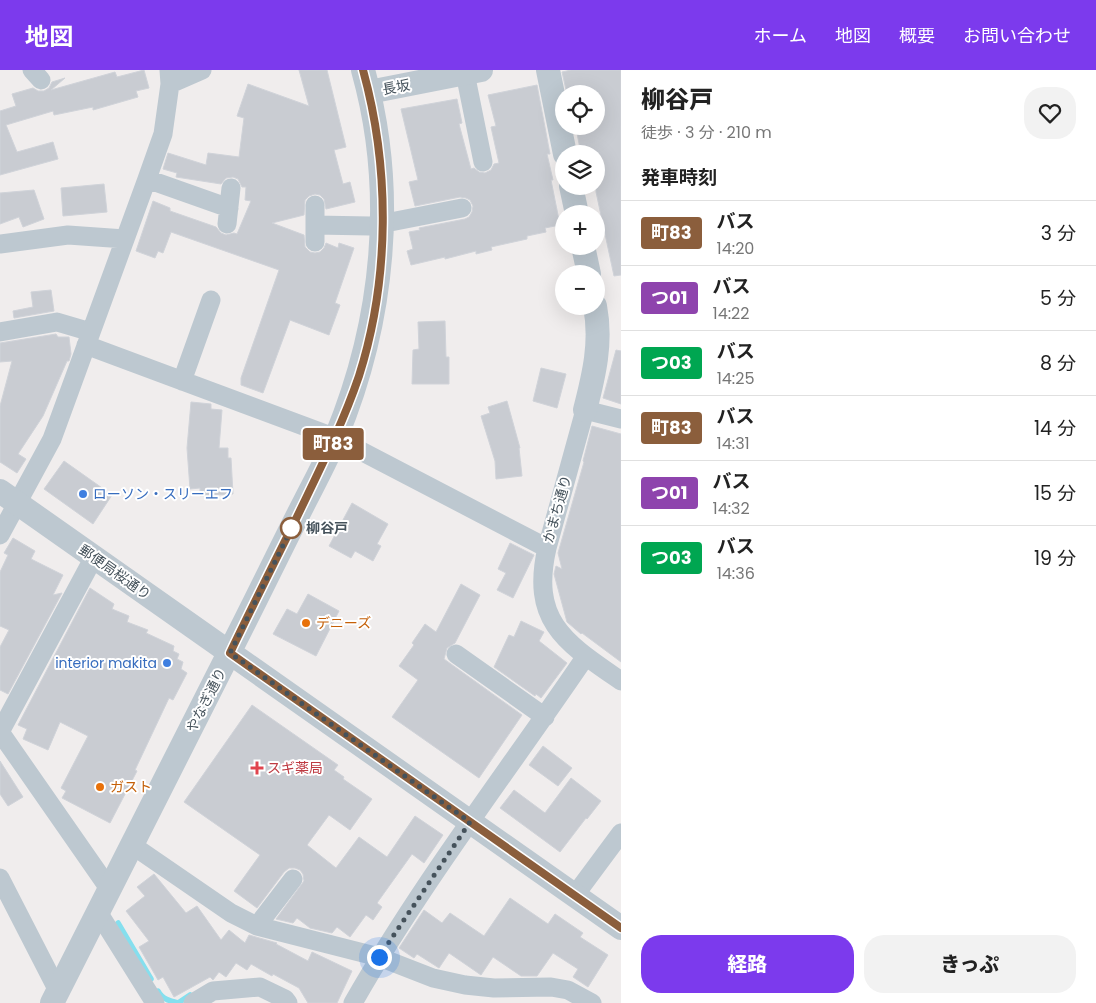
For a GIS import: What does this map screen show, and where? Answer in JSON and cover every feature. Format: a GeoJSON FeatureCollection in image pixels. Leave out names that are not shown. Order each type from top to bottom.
{"type":"FeatureCollection","features":[{"type":"Feature","properties":{"kind":"street"},"geometry":{"type":"LineString","coordinates":[[0,535],[8,497],[52,438],[89,338],[163,134],[169,77],[202,70]]}},
{"type":"Feature","properties":{"kind":"street","name":"やなぎ通り"},"geometry":{"type":"LineString","coordinates":[[55,997],[230,653],[336,438],[359,375],[372,320],[380,274],[382,223],[379,144],[369,92],[362,70]]}},
{"type":"Feature","properties":{"kind":"street"},"geometry":{"type":"LineString","coordinates":[[548,70],[563,145]]}},
{"type":"Feature","properties":{"kind":"street"},"geometry":{"type":"LineString","coordinates":[[473,72],[483,162]]}},
{"type":"Feature","properties":{"kind":"street","name":"長坂"},"geometry":{"type":"LineString","coordinates":[[369,92],[473,72]]}},
{"type":"Feature","properties":{"kind":"street"},"geometry":{"type":"LineString","coordinates":[[147,180],[228,216],[231,188]]}},
{"type":"Feature","properties":{"kind":"street"},"geometry":{"type":"LineString","coordinates":[[315,205],[315,233],[370,226],[462,208]]}},
{"type":"Feature","properties":{"kind":"street"},"geometry":{"type":"LineString","coordinates":[[0,244],[68,235],[125,239]]}},
{"type":"Feature","properties":{"kind":"street"},"geometry":{"type":"LineString","coordinates":[[182,381],[211,300]]}},
{"type":"Feature","properties":{"kind":"street","name":"かまち通り"},"geometry":{"type":"LineString","coordinates":[[597,315],[598,345],[596,368],[546,548],[542,584],[546,606],[555,628],[571,644],[621,681]]}},
{"type":"Feature","properties":{"kind":"street"},"geometry":{"type":"LineString","coordinates":[[0,332],[57,322],[182,381],[336,438],[546,548]]}},
{"type":"Feature","properties":{"kind":"street"},"geometry":{"type":"LineString","coordinates":[[585,410],[621,420]]}},
{"type":"Feature","properties":{"kind":"street","name":"郵便局桜通り"},"geometry":{"type":"LineString","coordinates":[[8,497],[621,928]]}},
{"type":"Feature","properties":{"kind":"street"},"geometry":{"type":"LineString","coordinates":[[94,557],[0,732],[110,890]]}},
{"type":"Feature","properties":{"kind":"street"},"geometry":{"type":"LineString","coordinates":[[456,654],[545,717]]}},
{"type":"Feature","properties":{"kind":"street"},"geometry":{"type":"LineString","coordinates":[[353,1003],[379,957],[470,822],[586,656]]}},
{"type":"Feature","properties":{"kind":"street"},"geometry":{"type":"LineString","coordinates":[[575,895],[621,833]]}},
{"type":"Feature","properties":{"kind":"street"},"geometry":{"type":"LineString","coordinates":[[132,845],[231,913],[258,926],[379,957],[433,978],[465,985],[494,988],[551,987],[568,990],[592,1003]]}},
{"type":"Feature","properties":{"kind":"street"},"geometry":{"type":"LineString","coordinates":[[0,878],[55,997]]}},
{"type":"Feature","properties":{"kind":"street"},"geometry":{"type":"LineString","coordinates":[[258,926],[293,878]]}},
{"type":"Feature","properties":{"kind":"street"},"geometry":{"type":"LineString","coordinates":[[98,912],[155,1003]]}},
{"type":"Feature","properties":{"kind":"street"},"geometry":{"type":"LineString","coordinates":[[193,1003],[213,991],[260,987],[285,999],[288,1003]]}},
{"type":"Feature","properties":{"kind":"building"},"geometry":{"type":"Polygon","coordinates":[[[144,70],[149,88],[136,91],[138,97],[93,110],[93,107],[54,115],[53,111],[6,125],[17,152],[53,142],[58,159],[0,175],[0,111],[16,106],[12,94],[33,88],[38,91],[44,91],[49,88],[52,82],[65,78],[51,90],[115,72],[117,77],[144,70]]]}},
{"type":"Feature","properties":{"kind":"building"},"geometry":{"type":"Polygon","coordinates":[[[299,70],[327,70],[346,147],[334,150],[343,184],[350,182],[355,202],[326,209],[324,199],[320,195],[315,194],[305,200],[304,215],[272,223],[304,235],[305,247],[310,252],[320,252],[326,243],[338,248],[339,243],[354,248],[335,303],[340,305],[329,335],[290,320],[263,393],[241,385],[241,378],[279,270],[171,232],[163,253],[158,251],[155,258],[136,251],[153,201],[170,208],[170,211],[216,227],[221,233],[226,235],[237,234],[251,201],[245,200],[246,187],[242,187],[238,179],[233,177],[226,178],[221,184],[176,177],[177,173],[163,169],[168,153],[206,165],[208,153],[239,157],[244,118],[237,116],[248,84],[309,106],[299,70]]]}},
{"type":"Feature","properties":{"kind":"building"},"geometry":{"type":"Polygon","coordinates":[[[571,70],[621,70],[621,275],[614,276],[605,234],[605,205],[599,205],[597,195],[605,195],[605,145],[579,145],[577,135],[605,135],[605,85],[565,85],[562,72],[571,70]]]}},
{"type":"Feature","properties":{"kind":"building"},"geometry":{"type":"Polygon","coordinates":[[[537,85],[550,154],[547,154],[556,205],[555,226],[545,228],[546,232],[527,236],[527,239],[491,247],[492,250],[476,254],[476,251],[411,265],[407,251],[413,249],[409,232],[420,230],[419,228],[465,219],[469,217],[473,206],[470,200],[460,197],[415,206],[409,182],[418,180],[401,109],[457,99],[462,123],[459,124],[471,169],[474,168],[479,172],[485,173],[491,170],[494,164],[499,163],[491,127],[496,126],[488,95],[537,85]]]}},
{"type":"Feature","properties":{"kind":"building"},"geometry":{"type":"Polygon","coordinates":[[[104,184],[107,212],[63,216],[61,188],[104,184]]]}},
{"type":"Feature","properties":{"kind":"building"},"geometry":{"type":"Polygon","coordinates":[[[34,190],[44,219],[23,227],[19,217],[0,224],[0,193],[34,190]]]}},
{"type":"Feature","properties":{"kind":"building"},"geometry":{"type":"Polygon","coordinates":[[[51,290],[54,311],[14,318],[13,311],[33,307],[31,292],[51,290]]]}},
{"type":"Feature","properties":{"kind":"building"},"geometry":{"type":"Polygon","coordinates":[[[445,321],[446,357],[449,357],[449,384],[412,384],[413,350],[419,349],[418,322],[445,321]]]}},
{"type":"Feature","properties":{"kind":"building"},"geometry":{"type":"Polygon","coordinates":[[[56,334],[58,337],[69,337],[71,354],[43,416],[18,454],[26,459],[17,473],[0,462],[0,406],[12,361],[0,362],[0,343],[56,334]]]}},
{"type":"Feature","properties":{"kind":"building"},"geometry":{"type":"Polygon","coordinates":[[[616,350],[621,351],[621,404],[603,398],[616,350]]]}},
{"type":"Feature","properties":{"kind":"building"},"geometry":{"type":"Polygon","coordinates":[[[541,368],[566,374],[557,408],[533,401],[541,368]]]}},
{"type":"Feature","properties":{"kind":"building"},"geometry":{"type":"Polygon","coordinates":[[[507,401],[520,448],[522,476],[496,479],[495,461],[481,416],[490,413],[488,407],[507,401]]]}},
{"type":"Feature","properties":{"kind":"building"},"geometry":{"type":"Polygon","coordinates":[[[191,402],[211,404],[211,409],[222,410],[219,448],[228,448],[228,458],[231,458],[233,494],[200,496],[200,488],[190,489],[187,448],[191,402]]]}},
{"type":"Feature","properties":{"kind":"building"},"geometry":{"type":"Polygon","coordinates":[[[592,426],[621,434],[621,662],[567,622],[554,574],[556,566],[562,569],[558,553],[584,462],[592,426]]]}},
{"type":"Feature","properties":{"kind":"building"},"geometry":{"type":"Polygon","coordinates":[[[64,461],[112,495],[93,524],[44,489],[64,461]]]}},
{"type":"Feature","properties":{"kind":"building"},"geometry":{"type":"Polygon","coordinates":[[[352,503],[388,524],[377,544],[381,546],[373,561],[355,551],[351,558],[329,546],[352,503]]]}},
{"type":"Feature","properties":{"kind":"building"},"geometry":{"type":"Polygon","coordinates":[[[13,538],[35,551],[31,559],[63,575],[53,595],[62,593],[8,694],[0,690],[0,647],[9,630],[0,626],[0,572],[8,555],[4,553],[13,538]]]}},
{"type":"Feature","properties":{"kind":"building"},"geometry":{"type":"Polygon","coordinates":[[[510,543],[534,555],[513,598],[497,590],[506,573],[498,569],[510,543]]]}},
{"type":"Feature","properties":{"kind":"building"},"geometry":{"type":"Polygon","coordinates":[[[461,584],[480,595],[455,643],[447,648],[444,659],[522,715],[479,778],[392,717],[418,680],[399,666],[414,645],[412,643],[425,624],[436,632],[461,584]]]}},
{"type":"Feature","properties":{"kind":"building"},"geometry":{"type":"Polygon","coordinates":[[[90,588],[114,604],[112,609],[129,616],[127,622],[148,630],[146,633],[174,646],[173,651],[179,654],[177,659],[183,662],[181,669],[187,673],[173,700],[169,698],[135,770],[137,771],[110,823],[62,798],[66,791],[61,788],[88,736],[60,722],[48,750],[23,739],[27,729],[18,725],[90,588]]]}},
{"type":"Feature","properties":{"kind":"building"},"geometry":{"type":"Polygon","coordinates":[[[308,594],[339,611],[316,656],[273,634],[287,609],[297,614],[308,594]]]}},
{"type":"Feature","properties":{"kind":"building"},"geometry":{"type":"Polygon","coordinates":[[[521,621],[544,632],[539,641],[567,663],[541,698],[536,694],[535,696],[494,667],[509,635],[514,637],[521,621]]]}},
{"type":"Feature","properties":{"kind":"building"},"geometry":{"type":"Polygon","coordinates":[[[252,705],[338,765],[334,770],[344,777],[343,779],[372,799],[350,830],[329,815],[307,845],[336,868],[359,837],[387,857],[415,816],[443,835],[424,863],[412,854],[377,903],[382,907],[373,920],[366,915],[350,937],[337,927],[332,933],[310,928],[297,918],[293,923],[276,919],[304,881],[303,874],[295,868],[289,868],[284,872],[257,908],[234,891],[260,855],[184,802],[252,705]]]}},
{"type":"Feature","properties":{"kind":"building"},"geometry":{"type":"Polygon","coordinates":[[[543,746],[572,768],[558,786],[529,765],[543,746]]]}},
{"type":"Feature","properties":{"kind":"building"},"geometry":{"type":"Polygon","coordinates":[[[0,761],[23,797],[8,806],[0,794],[0,761]]]}},
{"type":"Feature","properties":{"kind":"building"},"geometry":{"type":"Polygon","coordinates":[[[571,778],[601,801],[560,852],[500,808],[514,790],[545,813],[571,778]]]}},
{"type":"Feature","properties":{"kind":"building"},"geometry":{"type":"Polygon","coordinates":[[[154,874],[186,913],[197,906],[221,940],[229,930],[245,943],[249,935],[277,943],[308,961],[312,952],[352,971],[337,1003],[308,1003],[299,988],[251,964],[247,970],[236,963],[226,977],[219,972],[213,980],[210,977],[174,997],[163,977],[158,980],[139,947],[149,941],[126,911],[145,896],[137,887],[154,874]]]}},
{"type":"Feature","properties":{"kind":"building"},"geometry":{"type":"Polygon","coordinates":[[[510,898],[548,924],[555,914],[583,933],[580,937],[608,955],[588,987],[573,977],[578,969],[553,953],[537,976],[521,976],[493,957],[481,975],[449,953],[439,968],[417,954],[414,958],[399,948],[424,910],[442,923],[450,913],[484,936],[510,898]]]}},
{"type":"Feature","properties":{"kind":"waterway"},"geometry":{"type":"LineString","coordinates":[[118,923],[151,979]]}},
{"type":"Feature","properties":{"kind":"waterway"},"geometry":{"type":"LineString","coordinates":[[158,991],[164,998],[178,1003],[190,995]]}},
{"type":"Feature","properties":{"kind":"bus line","name":"町83"},"geometry":{"type":"LineString","coordinates":[[363,70],[379,144],[382,223],[380,274],[372,320],[359,375],[336,438],[230,653],[621,928]]}},
{"type":"Feature","properties":{"kind":"place","name":"ローソン・スリーエフ"},"geometry":{"type":"Point","coordinates":[83,494]}},
{"type":"Feature","properties":{"kind":"place","name":"柳谷戸"},"geometry":{"type":"Point","coordinates":[291,528]}},
{"type":"Feature","properties":{"kind":"place","name":"デニーズ"},"geometry":{"type":"Point","coordinates":[306,623]}},
{"type":"Feature","properties":{"kind":"place","name":"interior makita"},"geometry":{"type":"Point","coordinates":[167,663]}},
{"type":"Feature","properties":{"kind":"place","name":"スギ薬局"},"geometry":{"type":"Point","coordinates":[257,768]}},
{"type":"Feature","properties":{"kind":"place","name":"ガスト"},"geometry":{"type":"Point","coordinates":[100,787]}},
{"type":"Feature","properties":{"kind":"route"},"geometry":{"type":"LineString","coordinates":[[291,528],[295,521],[230,653],[470,822],[379,957]]}}]}
